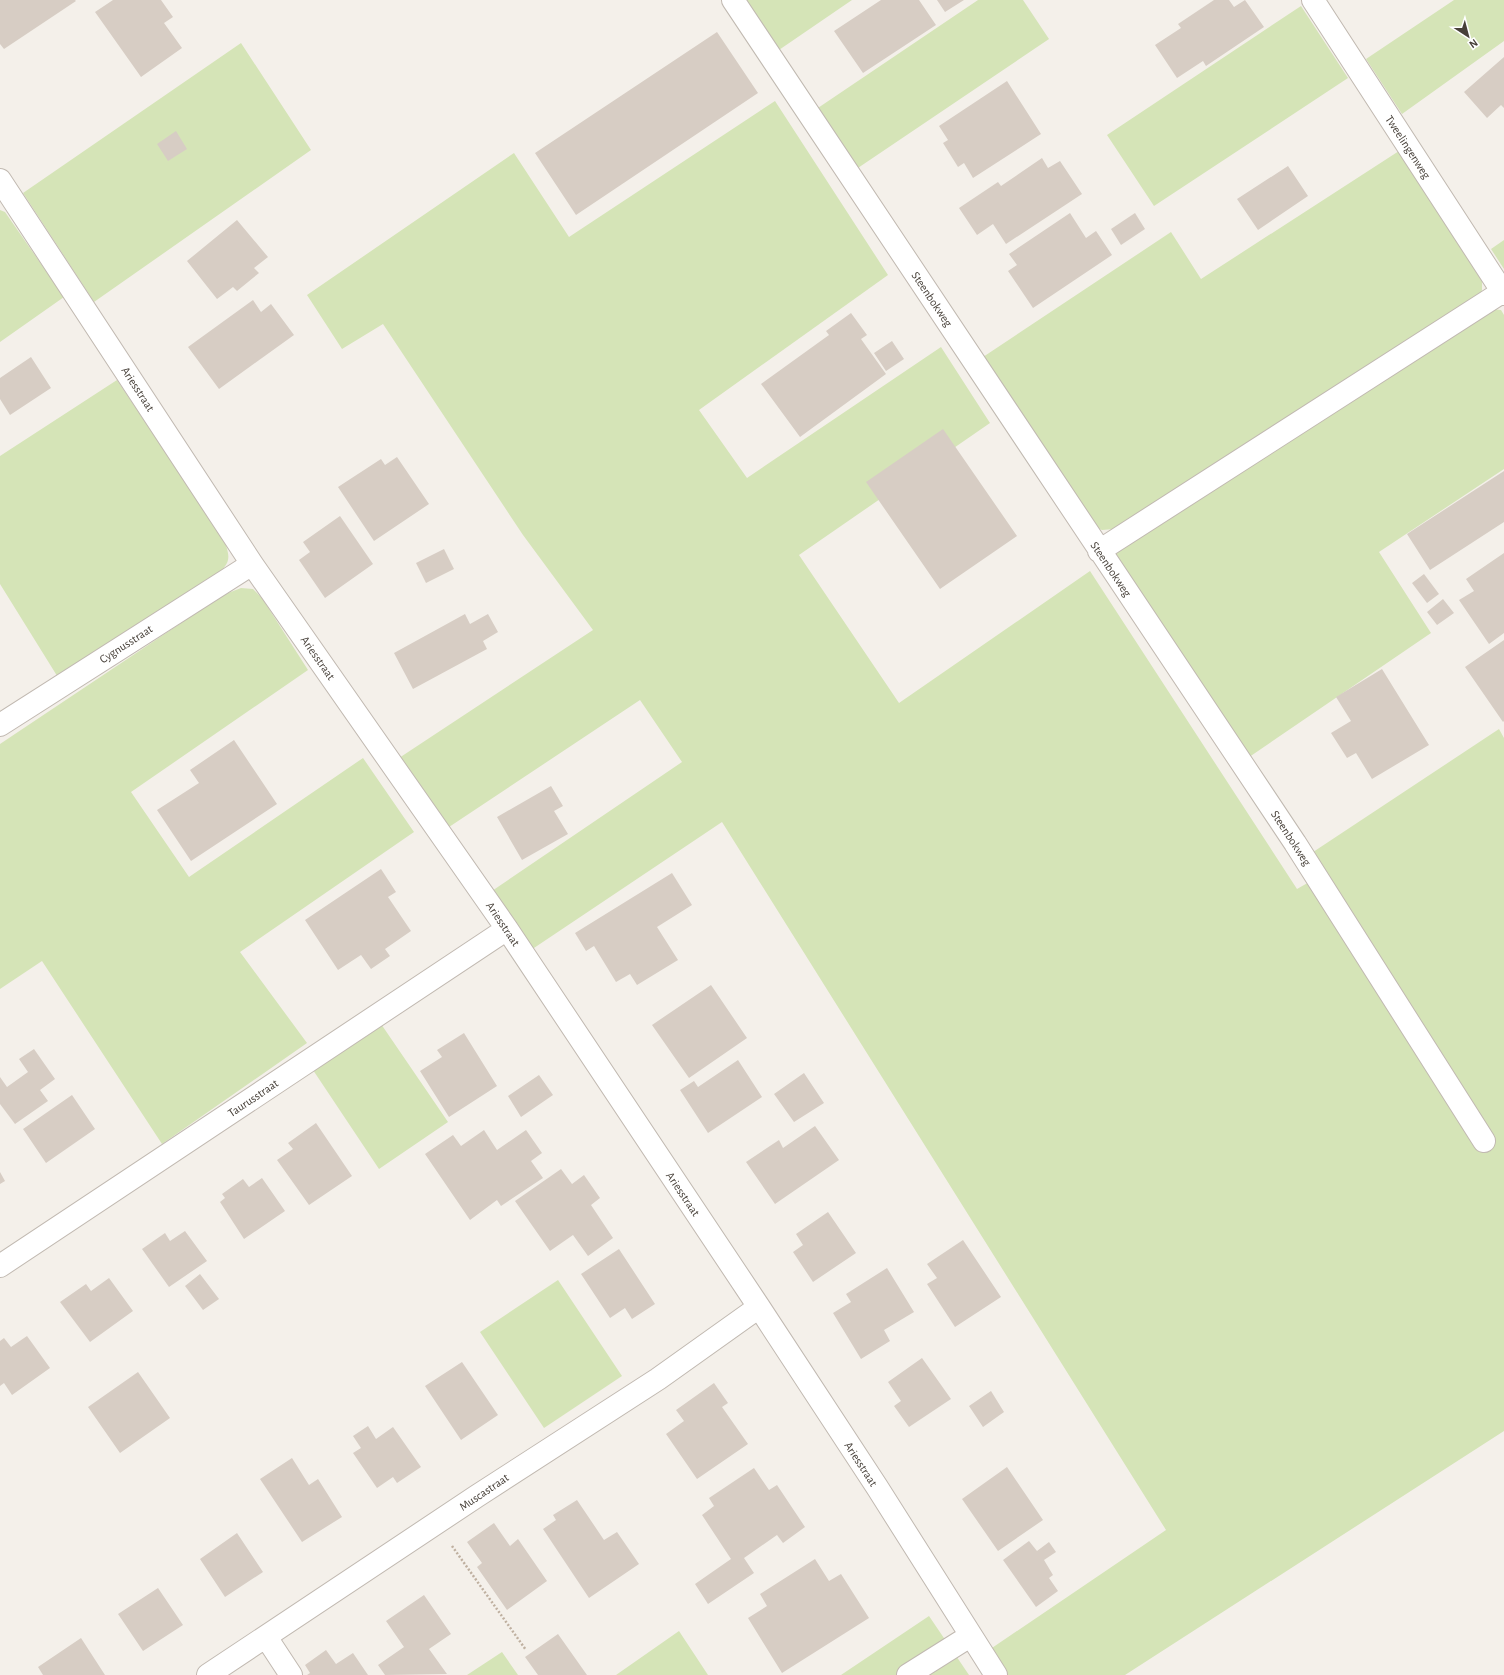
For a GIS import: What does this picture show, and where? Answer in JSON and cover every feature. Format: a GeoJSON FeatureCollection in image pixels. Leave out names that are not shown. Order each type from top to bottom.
{"type":"FeatureCollection","features":[{"type":"Feature","properties":{"kind":"street","name":"Steenbokweg"},"geometry":{"type":"LineString","coordinates":[[733,0],[1295,843],[1484,1141]]}},
{"type":"Feature","properties":{"kind":"street","name":"Tweelingenweg"},"geometry":{"type":"LineString","coordinates":[[1313,0],[1503,293]]}},
{"type":"Feature","properties":{"kind":"street","name":"Ariesstraat"},"geometry":{"type":"LineString","coordinates":[[0,182],[252,564],[507,929],[759,1307],[996,1675]]}},
{"type":"Feature","properties":{"kind":"street"},"geometry":{"type":"LineString","coordinates":[[1099,551],[1503,293]]}},
{"type":"Feature","properties":{"kind":"street","name":"Cygnusstraat"},"geometry":{"type":"LineString","coordinates":[[0,725],[252,564]]}},
{"type":"Feature","properties":{"kind":"street","name":"Taurusstraat"},"geometry":{"type":"LineString","coordinates":[[0,1266],[507,929]]}},
{"type":"Feature","properties":{"kind":"street","name":"Muscastraat"},"geometry":{"type":"LineString","coordinates":[[208,1675],[484,1492],[658,1379],[759,1307]]}},
{"type":"Feature","properties":{"kind":"street"},"geometry":{"type":"LineString","coordinates":[[908,1675],[970,1636]]}},
{"type":"Feature","properties":{"kind":"street"},"geometry":{"type":"LineString","coordinates":[[266,1637],[290,1675]]}},
{"type":"Feature","properties":{"kind":"path"},"geometry":{"type":"LineString","coordinates":[[436,1525],[526,1650]]}},
{"type":"Feature","properties":{"kind":"green space"},"geometry":{"type":"Polygon","coordinates":[[[741,0],[852,0],[776,52],[741,0]]]}},
{"type":"Feature","properties":{"kind":"green space"},"geometry":{"type":"Polygon","coordinates":[[[978,0],[1023,0],[1049,39],[849,174],[809,114],[978,0]]]}},
{"type":"Feature","properties":{"kind":"green space"},"geometry":{"type":"Polygon","coordinates":[[[1454,0],[1504,0],[1504,41],[1402,114],[1366,59],[1454,0]]]}},
{"type":"Feature","properties":{"kind":"green space"},"geometry":{"type":"Polygon","coordinates":[[[1301,6],[1348,78],[1154,206],[1107,135],[1301,6]]]}},
{"type":"Feature","properties":{"kind":"green space"},"geometry":{"type":"Polygon","coordinates":[[[241,43],[311,150],[94,302],[23,193],[241,43]]]}},
{"type":"Feature","properties":{"kind":"green space"},"geometry":{"type":"Polygon","coordinates":[[[775,101],[888,275],[699,410],[747,478],[941,347],[990,423],[799,555],[899,703],[1090,571],[1297,889],[1311,881],[1298,862],[1499,729],[1504,738],[1504,1431],[1125,1675],[1000,1675],[986,1652],[1166,1530],[722,822],[525,954],[486,895],[682,762],[640,700],[443,831],[396,760],[593,630],[523,535],[383,324],[342,349],[307,295],[514,153],[569,237],[775,101]]]}},
{"type":"Feature","properties":{"kind":"green space"},"geometry":{"type":"Polygon","coordinates":[[[1399,151],[1482,275],[1482,290],[1478,303],[1114,529],[1102,530],[1086,523],[974,363],[1171,232],[1201,279],[1399,151]]]}},
{"type":"Feature","properties":{"kind":"green space"},"geometry":{"type":"Polygon","coordinates":[[[0,210],[5,212],[64,297],[0,342],[0,210]]]}},
{"type":"Feature","properties":{"kind":"green space"},"geometry":{"type":"Polygon","coordinates":[[[1504,240],[1504,269],[1491,249],[1504,240]]]}},
{"type":"Feature","properties":{"kind":"green space"},"geometry":{"type":"Polygon","coordinates":[[[1492,309],[1501,310],[1504,315],[1504,469],[1379,552],[1431,633],[1236,766],[1112,557],[1121,545],[1492,309]]]}},
{"type":"Feature","properties":{"kind":"green space"},"geometry":{"type":"Polygon","coordinates":[[[117,380],[224,540],[228,553],[228,561],[215,578],[59,679],[0,584],[0,456],[117,380]]]}},
{"type":"Feature","properties":{"kind":"green space"},"geometry":{"type":"Polygon","coordinates":[[[241,588],[253,589],[262,598],[308,670],[131,792],[189,877],[363,758],[414,832],[240,952],[307,1043],[162,1144],[42,961],[0,989],[0,744],[223,595],[241,588]]]}},
{"type":"Feature","properties":{"kind":"green space"},"geometry":{"type":"Polygon","coordinates":[[[379,1021],[448,1122],[379,1169],[311,1067],[379,1021]]]}},
{"type":"Feature","properties":{"kind":"green space"},"geometry":{"type":"Polygon","coordinates":[[[558,1280],[622,1376],[544,1428],[480,1332],[558,1280]]]}},
{"type":"Feature","properties":{"kind":"green space"},"geometry":{"type":"Polygon","coordinates":[[[929,1616],[969,1675],[841,1675],[929,1616]]]}},
{"type":"Feature","properties":{"kind":"green space"},"geometry":{"type":"Polygon","coordinates":[[[679,1631],[708,1675],[616,1675],[679,1631]]]}},
{"type":"Feature","properties":{"kind":"green space"},"geometry":{"type":"Polygon","coordinates":[[[502,1652],[518,1675],[467,1675],[502,1652]]]}},
{"type":"Feature","properties":{"kind":"building"},"geometry":{"type":"Polygon","coordinates":[[[0,0],[76,1],[4,49],[0,44],[0,0]]]}},
{"type":"Feature","properties":{"kind":"building"},"geometry":{"type":"Polygon","coordinates":[[[113,0],[161,0],[173,17],[164,23],[182,48],[141,77],[95,12],[113,0]]]}},
{"type":"Feature","properties":{"kind":"building"},"geometry":{"type":"Polygon","coordinates":[[[881,0],[919,0],[936,25],[863,73],[834,31],[881,0]]]}},
{"type":"Feature","properties":{"kind":"building"},"geometry":{"type":"Polygon","coordinates":[[[937,0],[964,0],[945,12],[937,0]]]}},
{"type":"Feature","properties":{"kind":"building"},"geometry":{"type":"Polygon","coordinates":[[[1214,0],[1229,0],[1234,7],[1245,0],[1264,27],[1206,66],[1203,61],[1177,78],[1155,45],[1181,28],[1178,24],[1214,0]]]}},
{"type":"Feature","properties":{"kind":"building"},"geometry":{"type":"Polygon","coordinates":[[[717,32],[758,93],[576,215],[535,153],[717,32]]]}},
{"type":"Feature","properties":{"kind":"building"},"geometry":{"type":"Polygon","coordinates":[[[1504,57],[1504,108],[1501,105],[1487,118],[1464,92],[1504,57]]]}},
{"type":"Feature","properties":{"kind":"building"},"geometry":{"type":"Polygon","coordinates":[[[1007,81],[1041,134],[973,178],[964,163],[958,167],[943,143],[948,140],[939,126],[1007,81]]]}},
{"type":"Feature","properties":{"kind":"building"},"geometry":{"type":"Polygon","coordinates":[[[176,131],[187,149],[168,161],[157,144],[176,131]]]}},
{"type":"Feature","properties":{"kind":"building"},"geometry":{"type":"Polygon","coordinates":[[[1042,158],[1048,168],[1060,161],[1082,194],[1006,244],[993,224],[977,235],[959,208],[998,182],[1001,186],[1042,158]]]}},
{"type":"Feature","properties":{"kind":"building"},"geometry":{"type":"Polygon","coordinates":[[[1288,166],[1308,196],[1258,230],[1237,199],[1288,166]]]}},
{"type":"Feature","properties":{"kind":"building"},"geometry":{"type":"Polygon","coordinates":[[[1070,213],[1086,238],[1096,231],[1112,255],[1033,308],[1008,271],[1017,265],[1009,254],[1070,213]]]}},
{"type":"Feature","properties":{"kind":"building"},"geometry":{"type":"Polygon","coordinates":[[[1135,213],[1145,229],[1121,245],[1111,229],[1135,213]]]}},
{"type":"Feature","properties":{"kind":"building"},"geometry":{"type":"Polygon","coordinates":[[[237,220],[268,257],[254,268],[259,273],[237,291],[233,287],[217,299],[187,261],[237,220]]]}},
{"type":"Feature","properties":{"kind":"building"},"geometry":{"type":"Polygon","coordinates":[[[253,300],[261,312],[271,304],[294,335],[219,389],[188,347],[253,300]]]}},
{"type":"Feature","properties":{"kind":"building"},"geometry":{"type":"Polygon","coordinates":[[[851,313],[867,335],[861,339],[886,374],[800,437],[761,384],[829,335],[826,331],[851,313]]]}},
{"type":"Feature","properties":{"kind":"building"},"geometry":{"type":"Polygon","coordinates":[[[892,341],[904,359],[886,371],[874,353],[892,341]]]}},
{"type":"Feature","properties":{"kind":"building"},"geometry":{"type":"Polygon","coordinates":[[[31,357],[51,388],[10,415],[0,399],[0,378],[31,357]]]}},
{"type":"Feature","properties":{"kind":"building"},"geometry":{"type":"Polygon","coordinates":[[[943,429],[1017,536],[940,589],[866,482],[943,429]]]}},
{"type":"Feature","properties":{"kind":"building"},"geometry":{"type":"Polygon","coordinates":[[[397,457],[429,504],[374,541],[338,487],[381,459],[385,465],[397,457]]]}},
{"type":"Feature","properties":{"kind":"building"},"geometry":{"type":"Polygon","coordinates":[[[1504,471],[1504,522],[1430,570],[1407,534],[1504,471]]]}},
{"type":"Feature","properties":{"kind":"building"},"geometry":{"type":"Polygon","coordinates":[[[340,516],[373,564],[325,598],[299,560],[310,552],[303,542],[340,516]]]}},
{"type":"Feature","properties":{"kind":"building"},"geometry":{"type":"Polygon","coordinates":[[[444,549],[454,569],[426,583],[416,563],[444,549]]]}},
{"type":"Feature","properties":{"kind":"building"},"geometry":{"type":"Polygon","coordinates":[[[1504,553],[1504,633],[1489,644],[1459,600],[1474,591],[1466,579],[1504,553]]]}},
{"type":"Feature","properties":{"kind":"building"},"geometry":{"type":"Polygon","coordinates":[[[1424,574],[1439,594],[1427,603],[1412,583],[1424,574]]]}},
{"type":"Feature","properties":{"kind":"building"},"geometry":{"type":"Polygon","coordinates":[[[1443,599],[1454,613],[1437,625],[1427,612],[1443,599]]]}},
{"type":"Feature","properties":{"kind":"building"},"geometry":{"type":"Polygon","coordinates":[[[465,614],[470,624],[488,614],[498,632],[483,641],[487,649],[413,689],[394,653],[465,614]]]}},
{"type":"Feature","properties":{"kind":"building"},"geometry":{"type":"Polygon","coordinates":[[[1504,640],[1504,721],[1503,722],[1465,667],[1504,640]]]}},
{"type":"Feature","properties":{"kind":"building"},"geometry":{"type":"Polygon","coordinates":[[[1382,669],[1429,745],[1372,779],[1356,753],[1347,758],[1331,733],[1351,721],[1336,697],[1382,669]]]}},
{"type":"Feature","properties":{"kind":"building"},"geometry":{"type":"Polygon","coordinates":[[[234,740],[277,804],[191,861],[157,810],[199,783],[190,770],[234,740]]]}},
{"type":"Feature","properties":{"kind":"building"},"geometry":{"type":"Polygon","coordinates":[[[551,786],[563,806],[554,811],[568,834],[522,860],[497,817],[551,786]]]}},
{"type":"Feature","properties":{"kind":"building"},"geometry":{"type":"Polygon","coordinates":[[[381,869],[396,892],[388,897],[411,931],[385,949],[390,956],[371,969],[361,955],[338,970],[305,920],[381,869]]]}},
{"type":"Feature","properties":{"kind":"building"},"geometry":{"type":"Polygon","coordinates":[[[672,873],[692,905],[657,927],[678,960],[637,985],[630,974],[616,982],[594,946],[586,951],[575,933],[672,873]]]}},
{"type":"Feature","properties":{"kind":"building"},"geometry":{"type":"Polygon","coordinates":[[[711,985],[747,1038],[689,1078],[652,1025],[711,985]]]}},
{"type":"Feature","properties":{"kind":"building"},"geometry":{"type":"Polygon","coordinates":[[[464,1033],[497,1086],[449,1117],[420,1071],[442,1057],[437,1050],[464,1033]]]}},
{"type":"Feature","properties":{"kind":"building"},"geometry":{"type":"Polygon","coordinates":[[[34,1049],[55,1079],[40,1090],[48,1101],[15,1124],[0,1104],[0,1077],[7,1087],[28,1072],[19,1059],[34,1049]]]}},
{"type":"Feature","properties":{"kind":"building"},"geometry":{"type":"Polygon","coordinates":[[[738,1060],[762,1097],[708,1133],[680,1090],[694,1081],[698,1087],[738,1060]]]}},
{"type":"Feature","properties":{"kind":"building"},"geometry":{"type":"Polygon","coordinates":[[[804,1073],[824,1103],[794,1122],[774,1094],[804,1073]]]}},
{"type":"Feature","properties":{"kind":"building"},"geometry":{"type":"Polygon","coordinates":[[[539,1075],[553,1095],[521,1117],[508,1096],[539,1075]]]}},
{"type":"Feature","properties":{"kind":"building"},"geometry":{"type":"Polygon","coordinates":[[[72,1095],[95,1129],[46,1163],[23,1129],[72,1095]]]}},
{"type":"Feature","properties":{"kind":"building"},"geometry":{"type":"Polygon","coordinates":[[[316,1123],[352,1176],[309,1205],[277,1160],[293,1149],[288,1143],[316,1123]]]}},
{"type":"Feature","properties":{"kind":"building"},"geometry":{"type":"Polygon","coordinates":[[[815,1126],[839,1160],[775,1204],[746,1162],[779,1140],[783,1148],[815,1126]]]}},
{"type":"Feature","properties":{"kind":"building"},"geometry":{"type":"Polygon","coordinates":[[[484,1130],[497,1150],[526,1130],[542,1153],[531,1161],[543,1178],[501,1206],[497,1200],[470,1220],[425,1154],[453,1135],[461,1146],[484,1130]]]}},
{"type":"Feature","properties":{"kind":"building"},"geometry":{"type":"Polygon","coordinates":[[[561,1169],[572,1184],[584,1175],[600,1198],[591,1205],[613,1238],[588,1256],[573,1235],[550,1251],[515,1201],[561,1169]]]}},
{"type":"Feature","properties":{"kind":"building"},"geometry":{"type":"Polygon","coordinates":[[[0,1172],[5,1181],[0,1184],[0,1172]]]}},
{"type":"Feature","properties":{"kind":"building"},"geometry":{"type":"Polygon","coordinates":[[[262,1178],[285,1211],[244,1239],[220,1202],[225,1198],[222,1194],[243,1179],[249,1187],[262,1178]]]}},
{"type":"Feature","properties":{"kind":"building"},"geometry":{"type":"Polygon","coordinates":[[[828,1212],[856,1253],[813,1282],[793,1252],[803,1245],[796,1234],[828,1212]]]}},
{"type":"Feature","properties":{"kind":"building"},"geometry":{"type":"Polygon","coordinates":[[[185,1231],[207,1261],[169,1287],[142,1249],[165,1233],[170,1241],[185,1231]]]}},
{"type":"Feature","properties":{"kind":"building"},"geometry":{"type":"Polygon","coordinates":[[[963,1240],[1001,1297],[955,1327],[927,1284],[937,1278],[927,1264],[963,1240]]]}},
{"type":"Feature","properties":{"kind":"building"},"geometry":{"type":"Polygon","coordinates":[[[619,1249],[655,1304],[632,1319],[625,1308],[610,1318],[581,1274],[619,1249]]]}},
{"type":"Feature","properties":{"kind":"building"},"geometry":{"type":"Polygon","coordinates":[[[887,1268],[914,1312],[884,1330],[890,1341],[861,1359],[833,1313],[851,1302],[846,1294],[887,1268]]]}},
{"type":"Feature","properties":{"kind":"building"},"geometry":{"type":"Polygon","coordinates":[[[200,1274],[219,1299],[203,1310],[185,1286],[200,1274]]]}},
{"type":"Feature","properties":{"kind":"building"},"geometry":{"type":"Polygon","coordinates":[[[109,1278],[133,1311],[90,1342],[60,1302],[86,1284],[91,1291],[109,1278]]]}},
{"type":"Feature","properties":{"kind":"building"},"geometry":{"type":"Polygon","coordinates":[[[27,1336],[50,1368],[12,1395],[4,1383],[0,1386],[0,1341],[4,1338],[11,1347],[27,1336]]]}},
{"type":"Feature","properties":{"kind":"building"},"geometry":{"type":"Polygon","coordinates":[[[922,1358],[951,1399],[909,1427],[894,1406],[901,1401],[888,1382],[922,1358]]]}},
{"type":"Feature","properties":{"kind":"building"},"geometry":{"type":"Polygon","coordinates":[[[462,1362],[498,1415],[461,1440],[425,1386],[462,1362]]]}},
{"type":"Feature","properties":{"kind":"building"},"geometry":{"type":"Polygon","coordinates":[[[138,1372],[170,1418],[120,1453],[88,1407],[138,1372]]]}},
{"type":"Feature","properties":{"kind":"building"},"geometry":{"type":"Polygon","coordinates":[[[714,1383],[728,1403],[722,1407],[748,1444],[697,1479],[666,1434],[684,1421],[676,1410],[714,1383]]]}},
{"type":"Feature","properties":{"kind":"building"},"geometry":{"type":"Polygon","coordinates":[[[991,1391],[1004,1412],[983,1427],[969,1406],[991,1391]]]}},
{"type":"Feature","properties":{"kind":"building"},"geometry":{"type":"Polygon","coordinates":[[[368,1426],[376,1439],[393,1427],[421,1467],[397,1483],[393,1477],[377,1488],[353,1453],[361,1448],[353,1436],[368,1426]]]}},
{"type":"Feature","properties":{"kind":"building"},"geometry":{"type":"Polygon","coordinates":[[[292,1458],[309,1485],[318,1479],[342,1517],[302,1542],[260,1479],[292,1458]]]}},
{"type":"Feature","properties":{"kind":"building"},"geometry":{"type":"Polygon","coordinates":[[[1007,1467],[1043,1520],[998,1551],[962,1499],[1007,1467]]]}},
{"type":"Feature","properties":{"kind":"building"},"geometry":{"type":"Polygon","coordinates":[[[754,1468],[769,1490],[777,1485],[805,1527],[783,1543],[777,1535],[744,1558],[754,1573],[708,1604],[695,1584],[731,1559],[702,1515],[714,1506],[709,1498],[754,1468]]]}},
{"type":"Feature","properties":{"kind":"building"},"geometry":{"type":"Polygon","coordinates":[[[577,1500],[604,1540],[617,1532],[639,1564],[589,1598],[543,1529],[556,1520],[553,1515],[577,1500]]]}},
{"type":"Feature","properties":{"kind":"building"},"geometry":{"type":"Polygon","coordinates":[[[494,1523],[510,1546],[518,1539],[547,1581],[507,1610],[477,1567],[482,1563],[467,1542],[494,1523]]]}},
{"type":"Feature","properties":{"kind":"building"},"geometry":{"type":"Polygon","coordinates":[[[237,1533],[263,1572],[225,1597],[200,1559],[237,1533]]]}},
{"type":"Feature","properties":{"kind":"building"},"geometry":{"type":"Polygon","coordinates":[[[1029,1541],[1037,1551],[1049,1542],[1056,1552],[1044,1560],[1053,1575],[1049,1578],[1058,1591],[1036,1607],[1003,1560],[1029,1541]]]}},
{"type":"Feature","properties":{"kind":"building"},"geometry":{"type":"Polygon","coordinates":[[[815,1559],[829,1581],[841,1574],[869,1618],[782,1673],[748,1618],[767,1606],[760,1594],[815,1559]]]}},
{"type":"Feature","properties":{"kind":"building"},"geometry":{"type":"Polygon","coordinates":[[[158,1588],[183,1625],[143,1651],[118,1614],[158,1588]]]}},
{"type":"Feature","properties":{"kind":"building"},"geometry":{"type":"Polygon","coordinates":[[[424,1595],[451,1634],[429,1649],[447,1674],[385,1675],[378,1665],[404,1647],[386,1621],[424,1595]]]}},
{"type":"Feature","properties":{"kind":"building"},"geometry":{"type":"Polygon","coordinates":[[[558,1634],[587,1675],[538,1675],[525,1657],[558,1634]]]}},
{"type":"Feature","properties":{"kind":"building"},"geometry":{"type":"Polygon","coordinates":[[[81,1638],[105,1675],[43,1675],[38,1667],[81,1638]]]}},
{"type":"Feature","properties":{"kind":"building"},"geometry":{"type":"Polygon","coordinates":[[[326,1650],[336,1664],[353,1653],[368,1675],[307,1675],[310,1673],[305,1665],[326,1650]]]}}]}
